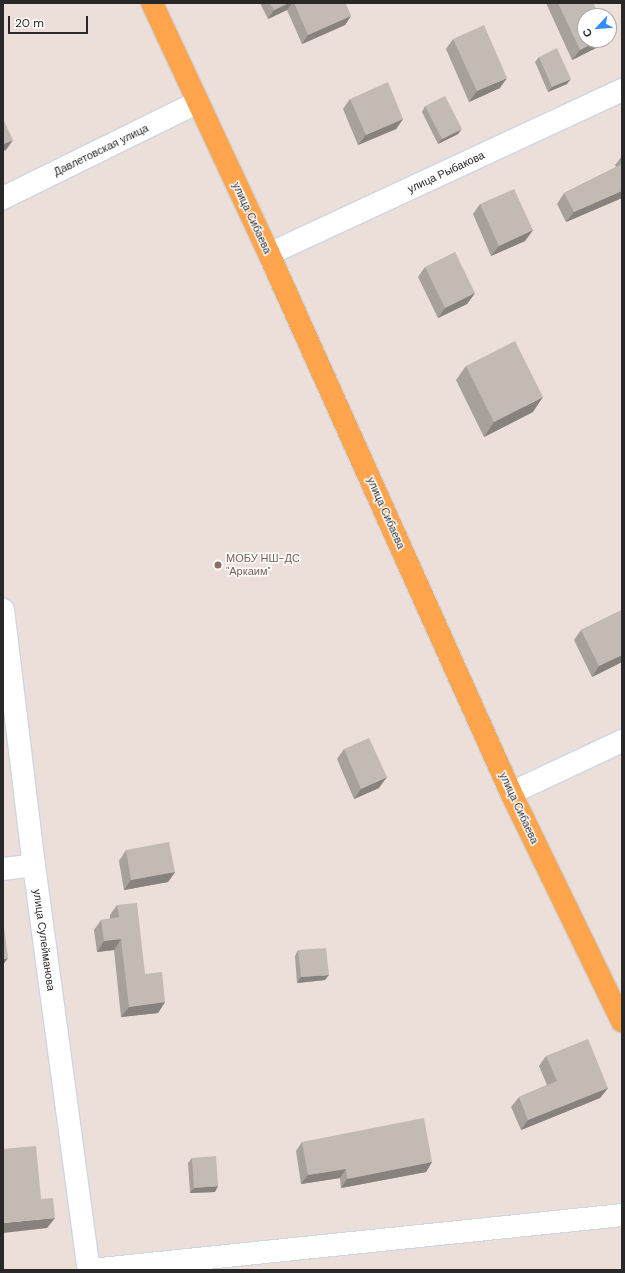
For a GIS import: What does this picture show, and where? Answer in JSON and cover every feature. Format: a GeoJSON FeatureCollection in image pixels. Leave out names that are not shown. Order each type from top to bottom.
{"type":"FeatureCollection","features":[{"type":"Feature","properties":{"kind":"main road","name":"улица Сибаева"},"geometry":{"type":"LineString","coordinates":[[152,3],[269,254],[511,792],[622,1022]]}},
{"type":"Feature","properties":{"kind":"street","name":"улица Рыбакова"},"geometry":{"type":"LineString","coordinates":[[269,254],[622,90]]}},
{"type":"Feature","properties":{"kind":"street","name":"Давлетовская улица"},"geometry":{"type":"LineString","coordinates":[[3,198],[198,102]]}},
{"type":"Feature","properties":{"kind":"street","name":"улица Сулейманова"},"geometry":{"type":"LineString","coordinates":[[3,610],[34,866],[90,1270]]}},
{"type":"Feature","properties":{"kind":"street"},"geometry":{"type":"LineString","coordinates":[[511,792],[622,742]]}},
{"type":"Feature","properties":{"kind":"street"},"geometry":{"type":"LineString","coordinates":[[3,869],[34,866]]}},
{"type":"Feature","properties":{"kind":"street"},"geometry":{"type":"LineString","coordinates":[[90,1270],[622,1215]]}},
{"type":"Feature","properties":{"kind":"building"},"geometry":{"type":"Polygon","coordinates":[[[270,3],[289,3],[274,10],[270,3]]]}},
{"type":"Feature","properties":{"kind":"building"},"geometry":{"type":"Polygon","coordinates":[[[294,3],[345,3],[351,16],[308,35],[294,3]]]}},
{"type":"Feature","properties":{"kind":"building"},"geometry":{"type":"Polygon","coordinates":[[[558,3],[593,3],[596,8],[577,8],[577,44],[558,3]]]}},
{"type":"Feature","properties":{"kind":"building"},"geometry":{"type":"Polygon","coordinates":[[[484,25],[507,78],[477,91],[453,39],[484,25]]]}},
{"type":"Feature","properties":{"kind":"building"},"geometry":{"type":"Polygon","coordinates":[[[557,48],[571,79],[552,87],[539,57],[557,48]]]}},
{"type":"Feature","properties":{"kind":"building"},"geometry":{"type":"Polygon","coordinates":[[[388,82],[403,119],[366,135],[350,99],[388,82]]]}},
{"type":"Feature","properties":{"kind":"building"},"geometry":{"type":"Polygon","coordinates":[[[445,96],[462,129],[442,139],[425,106],[445,96]]]}},
{"type":"Feature","properties":{"kind":"building"},"geometry":{"type":"Polygon","coordinates":[[[3,119],[13,140],[3,144],[3,119]]]}},
{"type":"Feature","properties":{"kind":"building"},"geometry":{"type":"Polygon","coordinates":[[[622,164],[622,191],[574,212],[564,193],[622,164]]]}},
{"type":"Feature","properties":{"kind":"building"},"geometry":{"type":"Polygon","coordinates":[[[514,189],[533,230],[499,246],[480,204],[514,189]]]}},
{"type":"Feature","properties":{"kind":"building"},"geometry":{"type":"Polygon","coordinates":[[[455,252],[475,293],[445,308],[425,267],[455,252]]]}},
{"type":"Feature","properties":{"kind":"building"},"geometry":{"type":"Polygon","coordinates":[[[515,341],[543,397],[494,422],[466,366],[515,341]]]}},
{"type":"Feature","properties":{"kind":"building"},"geometry":{"type":"Polygon","coordinates":[[[622,610],[622,655],[599,666],[581,630],[622,610]]]}},
{"type":"Feature","properties":{"kind":"building"},"geometry":{"type":"Polygon","coordinates":[[[369,738],[387,777],[361,789],[344,749],[369,738]]]}},
{"type":"Feature","properties":{"kind":"building"},"geometry":{"type":"Polygon","coordinates":[[[169,842],[175,872],[131,880],[126,850],[169,842]]]}},
{"type":"Feature","properties":{"kind":"building"},"geometry":{"type":"Polygon","coordinates":[[[137,903],[145,974],[162,972],[165,1002],[129,1007],[121,939],[104,941],[101,920],[119,917],[117,905],[137,903]]]}},
{"type":"Feature","properties":{"kind":"building"},"geometry":{"type":"Polygon","coordinates":[[[3,919],[8,958],[3,959],[3,919]]]}},
{"type":"Feature","properties":{"kind":"building"},"geometry":{"type":"Polygon","coordinates":[[[326,948],[329,975],[301,977],[298,950],[326,948]]]}},
{"type":"Feature","properties":{"kind":"building"},"geometry":{"type":"Polygon","coordinates":[[[588,1039],[608,1088],[528,1120],[519,1097],[557,1081],[546,1056],[588,1039]]]}},
{"type":"Feature","properties":{"kind":"building"},"geometry":{"type":"Polygon","coordinates":[[[424,1118],[432,1162],[347,1179],[346,1169],[308,1175],[302,1142],[424,1118]]]}},
{"type":"Feature","properties":{"kind":"building"},"geometry":{"type":"Polygon","coordinates":[[[36,1146],[41,1199],[53,1198],[55,1218],[3,1223],[3,1149],[36,1146]]]}},
{"type":"Feature","properties":{"kind":"building"},"geometry":{"type":"Polygon","coordinates":[[[216,1156],[218,1186],[194,1188],[192,1158],[216,1156]]]}},
{"type":"Feature","properties":{"kind":"place","name":"МОБУ НШ-ДС \"Аркаим\""},"geometry":{"type":"Point","coordinates":[218,565]}}]}
